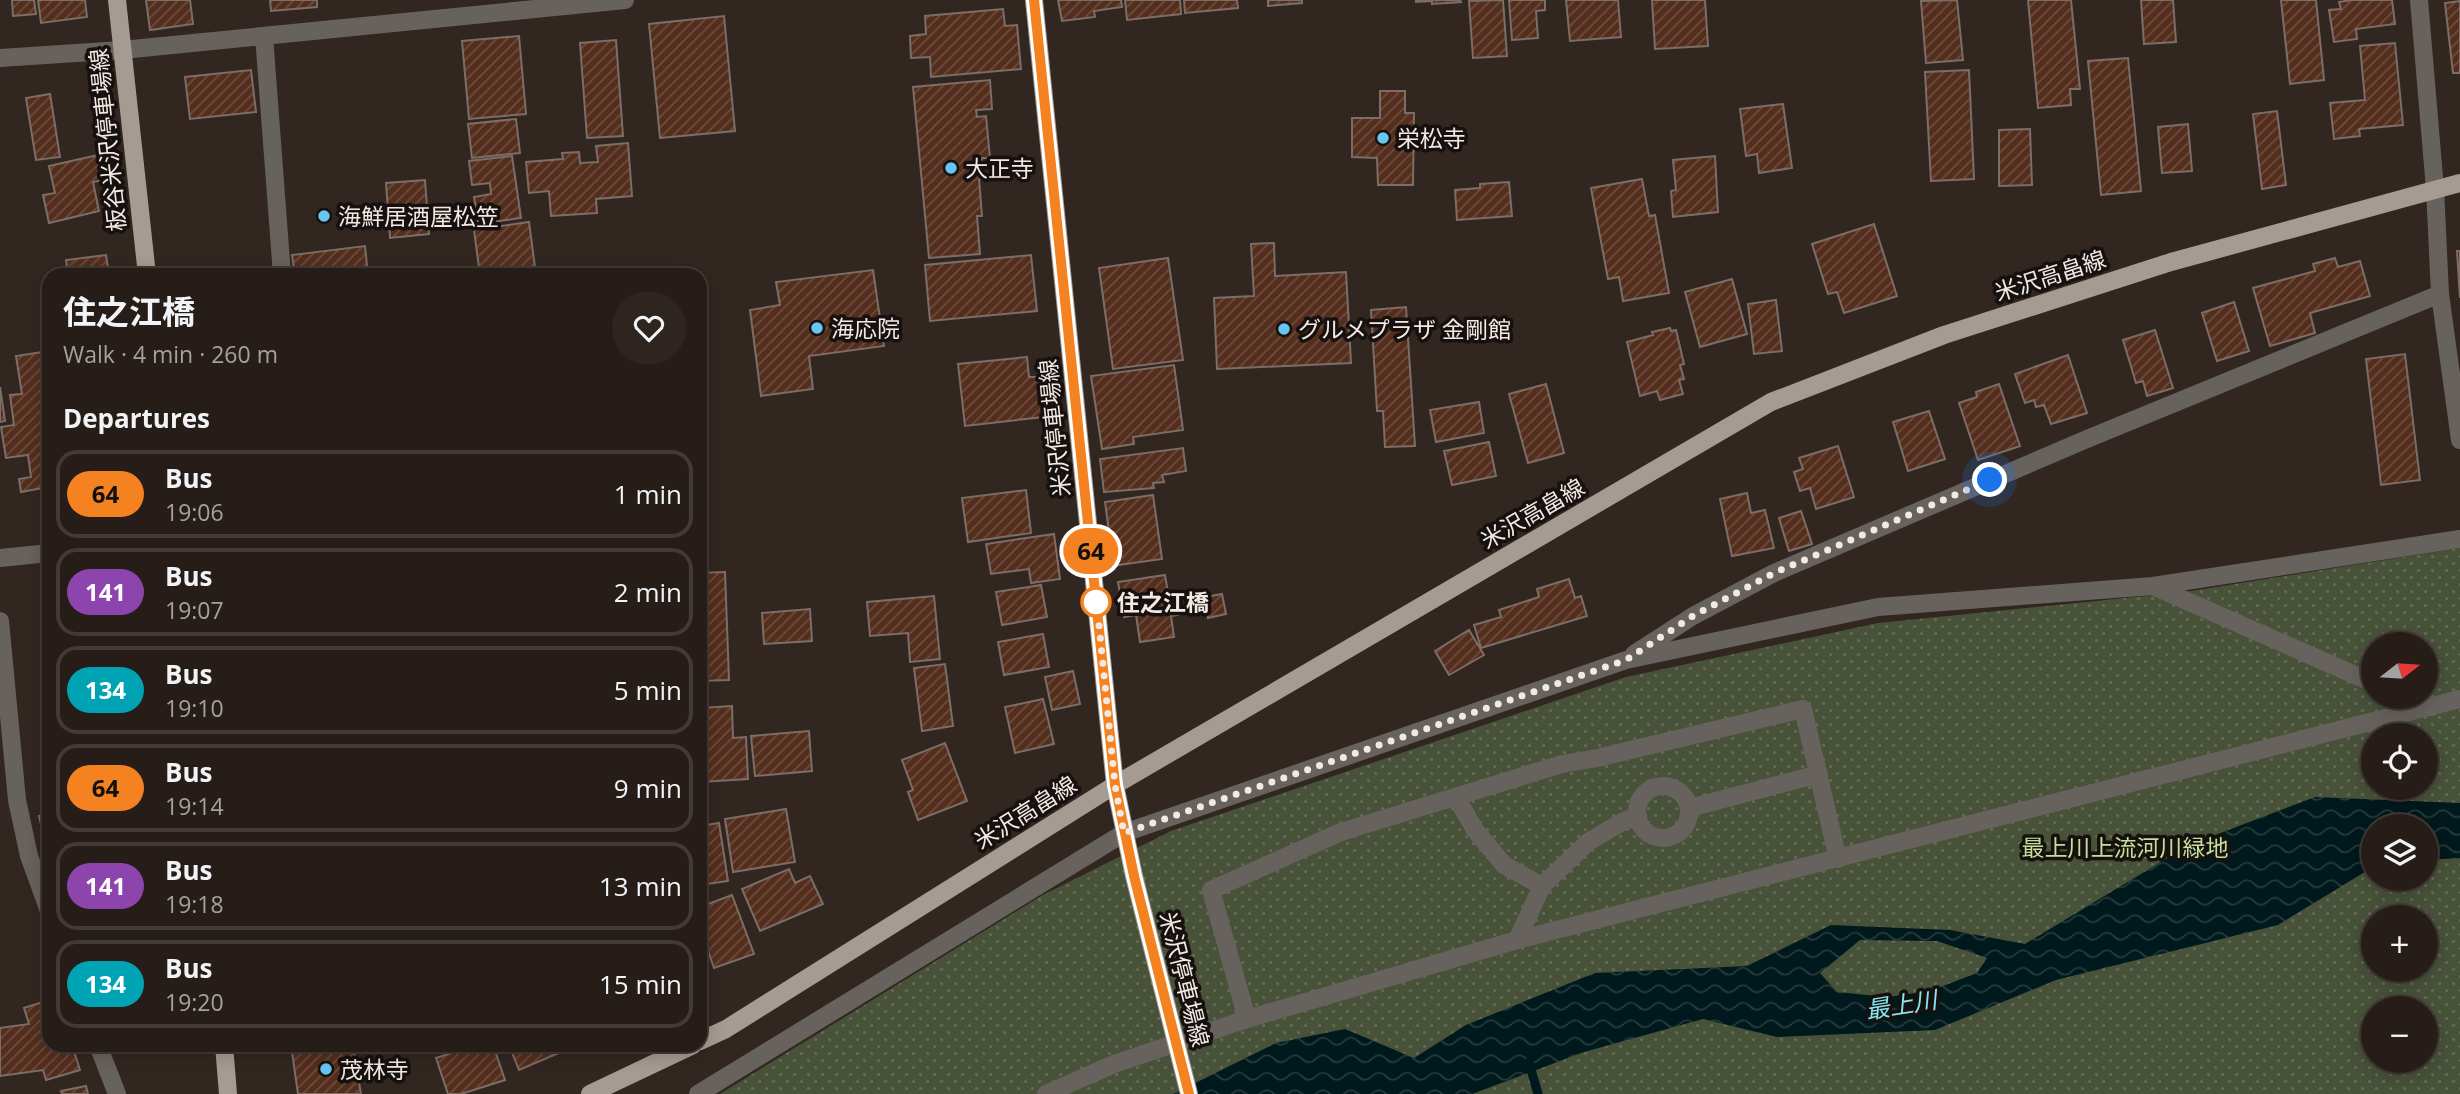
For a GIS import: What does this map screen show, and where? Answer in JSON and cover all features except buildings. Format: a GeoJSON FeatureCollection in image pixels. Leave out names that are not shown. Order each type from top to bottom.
{"type":"FeatureCollection","features":[{"type":"Feature","properties":{"kind":"main road","name":"板谷米沢停車場線"},"geometry":{"type":"LineString","coordinates":[[117,0],[146,268]]}},
{"type":"Feature","properties":{"kind":"main road","name":"米沢停車場線"},"geometry":{"type":"LineString","coordinates":[[1034,0],[1115,785],[1134,876],[1189,1094]]}},
{"type":"Feature","properties":{"kind":"main road","name":"米沢高畠線"},"geometry":{"type":"LineString","coordinates":[[707,1037],[738,1021],[1115,785],[1771,402],[1956,331],[2171,262],[2460,183]]}},
{"type":"Feature","properties":{"kind":"main road"},"geometry":{"type":"LineString","coordinates":[[225,1052],[228,1094]]}},
{"type":"Feature","properties":{"kind":"main road"},"geometry":{"type":"LineString","coordinates":[[598,1092],[679,1052]]}},
{"type":"Feature","properties":{"kind":"street"},"geometry":{"type":"LineString","coordinates":[[0,58],[122,50],[625,0]]}},
{"type":"Feature","properties":{"kind":"street"},"geometry":{"type":"LineString","coordinates":[[2419,0],[2435,189],[2440,294],[2460,440]]}},
{"type":"Feature","properties":{"kind":"street"},"geometry":{"type":"LineString","coordinates":[[264,36],[281,268]]}},
{"type":"Feature","properties":{"kind":"street"},"geometry":{"type":"LineString","coordinates":[[1626,660],[1693,616],[1774,573],[2087,439],[2440,294]]}},
{"type":"Feature","properties":{"kind":"street"},"geometry":{"type":"LineString","coordinates":[[698,1094],[1124,833],[1626,660],[1878,607],[2153,586],[2460,539]]}},
{"type":"Feature","properties":{"kind":"street"},"geometry":{"type":"LineString","coordinates":[[0,558],[42,554]]}},
{"type":"Feature","properties":{"kind":"street"},"geometry":{"type":"LineString","coordinates":[[2153,586],[2361,678]]}},
{"type":"Feature","properties":{"kind":"street"},"geometry":{"type":"LineString","coordinates":[[0,621],[17,800],[29,856],[42,892]]}},
{"type":"Feature","properties":{"kind":"street"},"geometry":{"type":"LineString","coordinates":[[2438,705],[2460,699]]}},
{"type":"Feature","properties":{"kind":"street"},"geometry":{"type":"LineString","coordinates":[[1247,1019],[1211,890],[1341,832],[1562,764],[1803,709],[1838,859]]}},
{"type":"Feature","properties":{"kind":"street"},"geometry":{"type":"LineString","coordinates":[[1046,1094],[1114,1064],[1247,1019],[1517,940],[2424,709]]}},
{"type":"Feature","properties":{"kind":"street"},"geometry":{"type":"LineString","coordinates":[[1689,808],[1819,774]]}},
{"type":"Feature","properties":{"kind":"street"},"geometry":{"type":"LineString","coordinates":[[1660,786],[1679,791],[1689,808],[1684,828],[1667,838],[1648,833],[1638,816],[1638,806],[1643,796],[1660,786]]}},
{"type":"Feature","properties":{"kind":"street"},"geometry":{"type":"LineString","coordinates":[[1456,797],[1475,830],[1504,865],[1542,887]]}},
{"type":"Feature","properties":{"kind":"street"},"geometry":{"type":"LineString","coordinates":[[1517,940],[1542,887],[1588,842],[1638,816]]}},
{"type":"Feature","properties":{"kind":"street"},"geometry":{"type":"LineString","coordinates":[[101,1052],[117,1094]]}},
{"type":"Feature","properties":{"kind":"green space","name":"最上川上流河川緑地"},"geometry":{"type":"Polygon","coordinates":[[[2460,548],[2460,1094],[720,1094],[1041,896],[1171,831],[1626,677],[1878,623],[2185,592],[2460,548]]]}},
{"type":"Feature","properties":{"kind":"water","name":"最上川"},"geometry":{"type":"Polygon","coordinates":[[[2315,797],[2460,803],[2460,858],[2438,859],[2438,814],[2361,814],[2361,874],[2278,925],[2056,980],[1935,1030],[1777,1037],[1703,1019],[1584,1052],[1472,1094],[1173,1094],[1276,1043],[1345,1029],[1414,1058],[1466,1025],[1595,973],[1747,966],[1831,925],[1950,930],[2025,944],[2189,845],[2315,797]],[[1860,940],[1820,973],[1837,992],[1887,997],[1930,991],[1977,973],[1987,958],[1937,941],[1860,940]]]}},
{"type":"Feature","properties":{"kind":"waterway"},"geometry":{"type":"LineString","coordinates":[[1529,1062],[1538,1094]]}},
{"type":"Feature","properties":{"kind":"bus line","name":"64"},"geometry":{"type":"LineString","coordinates":[[1034,0],[1115,785],[1134,876],[1189,1094]]}},
{"type":"Feature","properties":{"kind":"place","name":"栄松寺"},"geometry":{"type":"Point","coordinates":[1383,138]}},
{"type":"Feature","properties":{"kind":"place","name":"大正寺"},"geometry":{"type":"Point","coordinates":[951,168]}},
{"type":"Feature","properties":{"kind":"place","name":"海鮮居酒屋松笠"},"geometry":{"type":"Point","coordinates":[324,216]}},
{"type":"Feature","properties":{"kind":"place","name":"海応院"},"geometry":{"type":"Point","coordinates":[817,328]}},
{"type":"Feature","properties":{"kind":"place","name":"グルメプラザ 金剛館"},"geometry":{"type":"Point","coordinates":[1284,329]}},
{"type":"Feature","properties":{"kind":"place","name":"住之江橋"},"geometry":{"type":"Point","coordinates":[1096,602]}},
{"type":"Feature","properties":{"kind":"place","name":"茂林寺"},"geometry":{"type":"Point","coordinates":[326,1069]}},
{"type":"Feature","properties":{"kind":"route"},"geometry":{"type":"LineString","coordinates":[[1096,602],[1096,595],[1115,785],[1124,833],[1626,660],[1693,616],[1774,573],[1990,480]]}}]}
